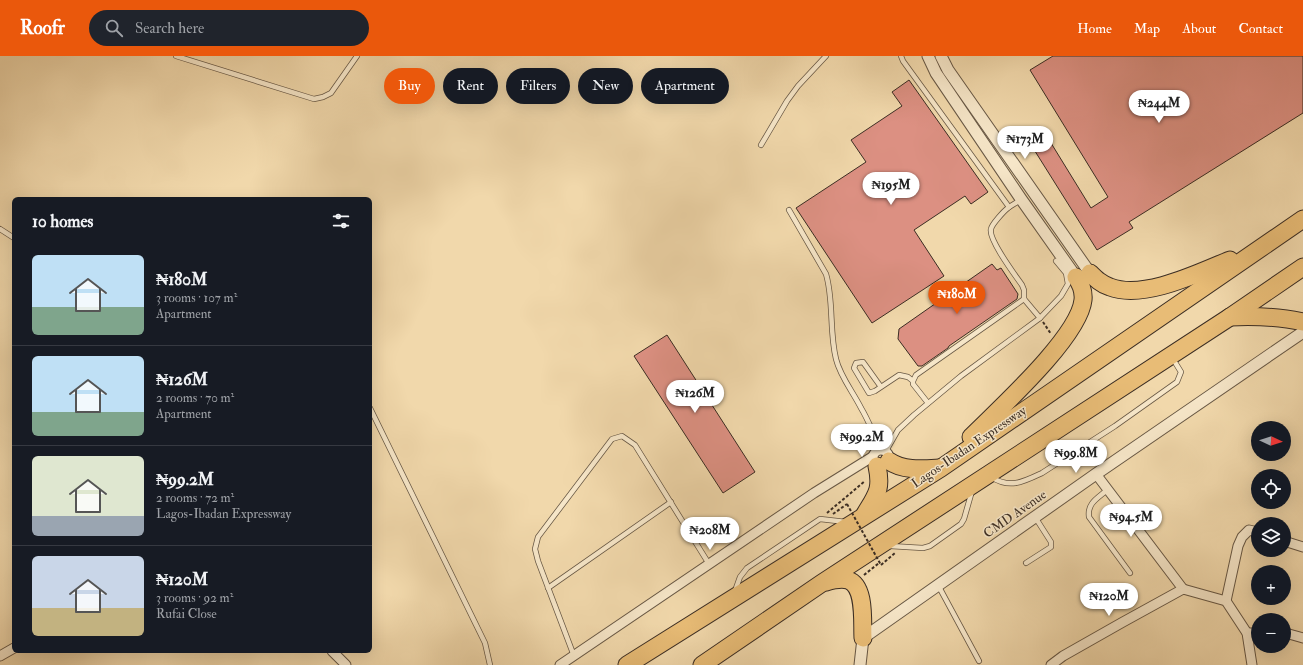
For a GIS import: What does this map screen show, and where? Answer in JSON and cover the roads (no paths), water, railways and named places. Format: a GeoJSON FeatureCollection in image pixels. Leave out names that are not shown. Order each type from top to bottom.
{"type":"FeatureCollection","features":[{"type":"Feature","properties":{"kind":"highway","name":"Lagos-Ibadan Expressway"},"geometry":{"type":"LineString","coordinates":[[627,665],[941,468],[1303,219]]}},
{"type":"Feature","properties":{"kind":"highway"},"geometry":{"type":"LineString","coordinates":[[858,519],[875,497],[880,484],[878,458],[896,466],[918,469],[941,468],[1029,379],[1072,327],[1083,302],[1084,293],[1081,284],[1083,275],[1110,287],[1128,290],[1152,287],[1180,280],[1262,246]]}},
{"type":"Feature","properties":{"kind":"highway"},"geometry":{"type":"LineString","coordinates":[[702,665],[822,583],[1171,356],[1303,267]]}},
{"type":"Feature","properties":{"kind":"highway"},"geometry":{"type":"LineString","coordinates":[[1230,317],[1248,316],[1303,322]]}},
{"type":"Feature","properties":{"kind":"highway"},"geometry":{"type":"LineString","coordinates":[[822,583],[838,579],[847,580],[854,584],[859,591],[863,638]]}},
{"type":"Feature","properties":{"kind":"street"},"geometry":{"type":"LineString","coordinates":[[936,56],[927,56],[936,73],[1021,199],[1083,275]]}},
{"type":"Feature","properties":{"kind":"street"},"geometry":{"type":"LineString","coordinates":[[942,56],[948,70],[1083,275]]}},
{"type":"Feature","properties":{"kind":"street","name":"CMD Avenue"},"geometry":{"type":"LineString","coordinates":[[863,638],[1096,474],[1303,332]]}},
{"type":"Feature","properties":{"kind":"street"},"geometry":{"type":"LineString","coordinates":[[560,665],[814,493],[878,458]]}},
{"type":"Feature","properties":{"kind":"street"},"geometry":{"type":"LineString","coordinates":[[1096,474],[1183,589],[1226,601],[1247,633],[1252,665]]}},
{"type":"Feature","properties":{"kind":"street"},"geometry":{"type":"LineString","coordinates":[[1226,601],[1238,546],[1242,537],[1249,530],[1251,530]]}},
{"type":"Feature","properties":{"kind":"street"},"geometry":{"type":"LineString","coordinates":[[1291,543],[1303,547]]}},
{"type":"Feature","properties":{"kind":"street"},"geometry":{"type":"LineString","coordinates":[[1051,665],[1096,637],[1183,589]]}},
{"type":"Feature","properties":{"kind":"street"},"geometry":{"type":"LineString","coordinates":[[1291,635],[1303,638]]}},
{"type":"Feature","properties":{"kind":"street"},"geometry":{"type":"LineString","coordinates":[[860,665],[863,638]]}},
{"type":"Feature","properties":{"kind":"street"},"geometry":{"type":"LineString","coordinates":[[0,656],[12,649]]}},
{"type":"Feature","properties":{"kind":"street"},"geometry":{"type":"LineString","coordinates":[[334,653],[346,665]]}},
{"type":"Feature","properties":{"kind":"lane"},"geometry":{"type":"LineString","coordinates":[[176,56],[314,99],[331,93],[357,56]]}},
{"type":"Feature","properties":{"kind":"lane"},"geometry":{"type":"LineString","coordinates":[[761,145],[787,101],[798,86],[826,56]]}},
{"type":"Feature","properties":{"kind":"lane"},"geometry":{"type":"LineString","coordinates":[[901,56],[903,61],[1009,207]]}},
{"type":"Feature","properties":{"kind":"lane"},"geometry":{"type":"LineString","coordinates":[[1021,199],[1016,204],[1009,207],[991,228],[991,237],[1022,285],[1024,290],[1024,299],[1040,318]]}},
{"type":"Feature","properties":{"kind":"lane"},"geometry":{"type":"LineString","coordinates":[[789,210],[826,274],[832,339],[836,360],[840,372],[862,410],[878,458]]}},
{"type":"Feature","properties":{"kind":"lane"},"geometry":{"type":"LineString","coordinates":[[0,229],[12,237]]}},
{"type":"Feature","properties":{"kind":"lane"},"geometry":{"type":"LineString","coordinates":[[878,458],[898,430],[928,402],[1040,318],[1061,296],[1068,284],[1066,273],[1056,261]]}},
{"type":"Feature","properties":{"kind":"lane"},"geometry":{"type":"LineString","coordinates":[[913,381],[916,375],[1024,299]]}},
{"type":"Feature","properties":{"kind":"lane"},"geometry":{"type":"LineString","coordinates":[[988,475],[1007,484],[1017,483],[1042,473],[1108,430],[1177,382],[1180,372],[1171,356]]}},
{"type":"Feature","properties":{"kind":"lane"},"geometry":{"type":"LineString","coordinates":[[881,387],[864,362],[861,361],[856,363],[854,368],[869,393],[875,391],[881,387],[899,375],[908,377],[913,381],[915,387],[928,402]]}},
{"type":"Feature","properties":{"kind":"lane"},"geometry":{"type":"LineString","coordinates":[[372,412],[485,643],[490,665]]}},
{"type":"Feature","properties":{"kind":"lane"},"geometry":{"type":"LineString","coordinates":[[574,656],[538,561],[535,548],[538,537],[612,439],[622,436],[635,444],[709,564]]}},
{"type":"Feature","properties":{"kind":"lane"},"geometry":{"type":"LineString","coordinates":[[880,545],[923,548],[930,546],[961,524],[964,519],[974,484]]}},
{"type":"Feature","properties":{"kind":"lane"},"geometry":{"type":"LineString","coordinates":[[1107,490],[1090,505],[1088,510],[1089,517],[1130,574]]}},
{"type":"Feature","properties":{"kind":"lane"},"geometry":{"type":"LineString","coordinates":[[548,588],[671,502]]}},
{"type":"Feature","properties":{"kind":"lane"},"geometry":{"type":"LineString","coordinates":[[1026,563],[1051,547],[1052,542],[1035,517]]}},
{"type":"Feature","properties":{"kind":"lane"},"geometry":{"type":"LineString","coordinates":[[731,599],[740,577],[747,568],[823,519],[858,519]]}},
{"type":"Feature","properties":{"kind":"lane"},"geometry":{"type":"LineString","coordinates":[[938,585],[979,661]]}}]}
